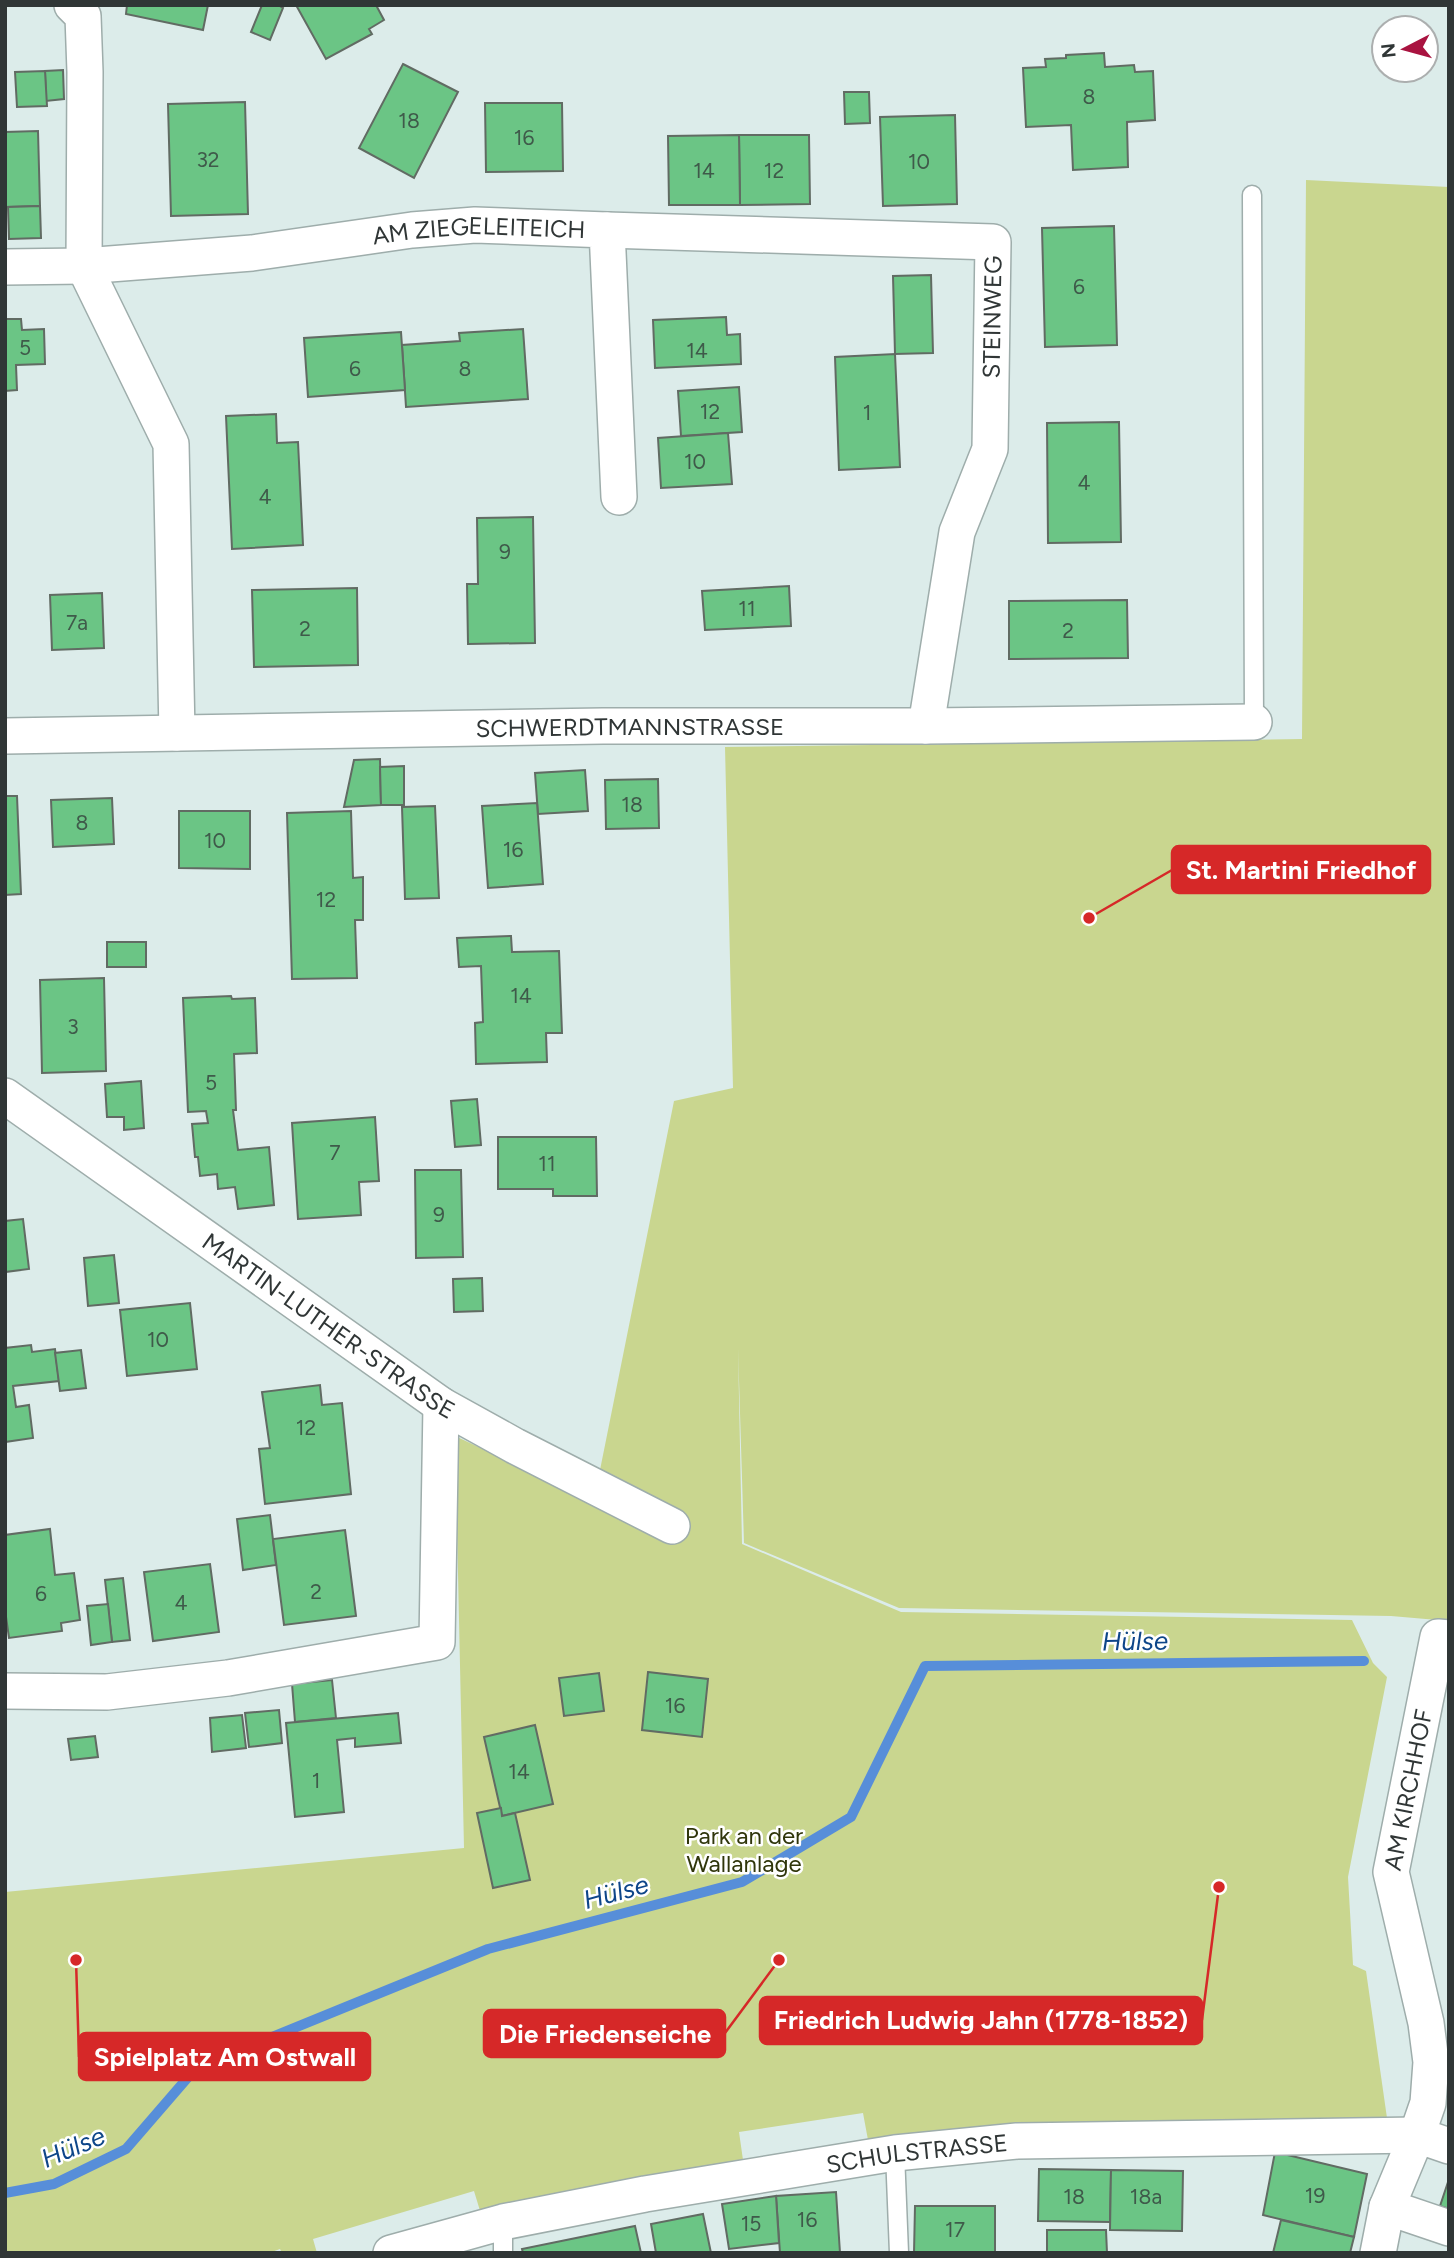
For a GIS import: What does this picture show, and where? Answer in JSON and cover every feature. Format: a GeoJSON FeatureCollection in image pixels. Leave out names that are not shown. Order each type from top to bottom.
{"type":"FeatureCollection","features":[{"type":"Feature","properties":{"kind":"street"},"geometry":{"type":"LineString","coordinates":[[72,5],[83,16],[85,266],[171,444],[177,733]]}},
{"type":"Feature","properties":{"kind":"street","name":"AM ZIEGELEITEICH"},"geometry":{"type":"LineString","coordinates":[[5,267],[85,266],[253,253],[412,230],[475,225],[607,230],[619,497]]}},
{"type":"Feature","properties":{"kind":"street","name":"STEINWEG"},"geometry":{"type":"LineString","coordinates":[[607,230],[993,243],[990,449],[957,532],[926,726]]}},
{"type":"Feature","properties":{"kind":"street","name":"SCHWERDTMANNSTRASSE"},"geometry":{"type":"LineString","coordinates":[[5,736],[603,726],[1254,722]]}},
{"type":"Feature","properties":{"kind":"street","name":"MARTIN-LUTHER-STRASSE"},"geometry":{"type":"LineString","coordinates":[[5,1096],[441,1405],[526,1452],[672,1526]]}},
{"type":"Feature","properties":{"kind":"street"},"geometry":{"type":"LineString","coordinates":[[5,1690],[121,1690],[229,1678],[437,1642],[441,1405]]}},
{"type":"Feature","properties":{"kind":"street","name":"AM KIRCHHOF"},"geometry":{"type":"LineString","coordinates":[[1377,2253],[1387,2207],[1438,2137],[1428,2104],[1437,2023],[1391,1872],[1443,1637]]}},
{"type":"Feature","properties":{"kind":"street","name":"SCHULSTRASSE"},"geometry":{"type":"LineString","coordinates":[[391,2253],[503,2237],[645,2194],[895,2153],[1017,2141],[1438,2137]]}},
{"type":"Feature","properties":{"kind":"street"},"geometry":{"type":"LineString","coordinates":[[1387,2207],[1449,2228]]}},
{"type":"Feature","properties":{"kind":"lane"},"geometry":{"type":"LineString","coordinates":[[1252,195],[1254,722]]}},
{"type":"Feature","properties":{"kind":"lane"},"geometry":{"type":"LineString","coordinates":[[895,2153],[900,2253]]}},
{"type":"Feature","properties":{"kind":"green space","name":"Park an der Wallanlage"},"geometry":{"type":"Polygon","coordinates":[[[1306,180],[1449,187],[1449,1621],[1391,1616],[899,1608],[744,1543],[738,1348],[742,1544],[901,1612],[1352,1620],[1373,1663],[1387,1677],[1348,1877],[1353,1965],[1366,1971],[1387,2118],[868,2140],[863,2113],[739,2132],[743,2160],[641,2177],[481,2214],[474,2191],[313,2239],[317,2253],[282,2253],[280,2249],[269,2253],[5,2253],[5,1892],[464,1848],[455,1436],[670,1537],[599,1475],[674,1101],[733,1088],[725,747],[1302,739],[1306,180]]]}},
{"type":"Feature","properties":{"kind":"building"},"geometry":{"type":"Polygon","coordinates":[[[127,5],[208,5],[203,30],[126,14],[127,5]]]}},
{"type":"Feature","properties":{"kind":"building"},"geometry":{"type":"Polygon","coordinates":[[[262,5],[278,5],[283,8],[270,40],[251,32],[262,5]]]}},
{"type":"Feature","properties":{"kind":"building"},"geometry":{"type":"Polygon","coordinates":[[[296,5],[376,5],[384,20],[369,29],[372,34],[326,59],[296,5]]]}},
{"type":"Feature","properties":{"kind":"building"},"geometry":{"type":"Polygon","coordinates":[[[1104,53],[1105,67],[1134,65],[1135,72],[1153,71],[1155,120],[1127,122],[1128,167],[1073,170],[1071,125],[1026,127],[1023,68],[1046,67],[1045,59],[1066,58],[1066,55],[1104,53]]]}},
{"type":"Feature","properties":{"kind":"building"},"geometry":{"type":"Polygon","coordinates":[[[403,64],[458,92],[414,178],[359,148],[403,64]]]}},
{"type":"Feature","properties":{"kind":"building"},"geometry":{"type":"Polygon","coordinates":[[[63,70],[64,99],[46,101],[45,71],[63,70]]]}},
{"type":"Feature","properties":{"kind":"building"},"geometry":{"type":"Polygon","coordinates":[[[45,71],[47,106],[17,107],[15,72],[45,71]]]}},
{"type":"Feature","properties":{"kind":"building"},"geometry":{"type":"Polygon","coordinates":[[[844,92],[869,92],[870,123],[845,124],[844,92]]]}},
{"type":"Feature","properties":{"kind":"building"},"geometry":{"type":"Polygon","coordinates":[[[245,102],[248,214],[171,216],[168,104],[245,102]]]}},
{"type":"Feature","properties":{"kind":"building"},"geometry":{"type":"Polygon","coordinates":[[[485,103],[562,103],[563,171],[486,172],[485,103]]]}},
{"type":"Feature","properties":{"kind":"building"},"geometry":{"type":"Polygon","coordinates":[[[955,115],[957,204],[883,206],[880,117],[955,115]]]}},
{"type":"Feature","properties":{"kind":"building"},"geometry":{"type":"Polygon","coordinates":[[[38,131],[40,206],[5,207],[5,132],[38,131]]]}},
{"type":"Feature","properties":{"kind":"building"},"geometry":{"type":"Polygon","coordinates":[[[739,135],[809,135],[810,204],[740,205],[739,135]]]}},
{"type":"Feature","properties":{"kind":"building"},"geometry":{"type":"Polygon","coordinates":[[[739,135],[740,205],[669,205],[668,136],[739,135]]]}},
{"type":"Feature","properties":{"kind":"building"},"geometry":{"type":"Polygon","coordinates":[[[40,206],[41,238],[9,239],[8,207],[40,206]]]}},
{"type":"Feature","properties":{"kind":"building"},"geometry":{"type":"Polygon","coordinates":[[[1114,226],[1117,345],[1045,347],[1042,228],[1114,226]]]}},
{"type":"Feature","properties":{"kind":"building"},"geometry":{"type":"Polygon","coordinates":[[[931,275],[933,353],[895,354],[893,276],[931,275]]]}},
{"type":"Feature","properties":{"kind":"building"},"geometry":{"type":"Polygon","coordinates":[[[726,317],[727,335],[740,334],[741,364],[655,368],[653,320],[726,317]]]}},
{"type":"Feature","properties":{"kind":"building"},"geometry":{"type":"Polygon","coordinates":[[[5,319],[21,319],[22,330],[44,329],[45,364],[16,365],[17,390],[5,391],[5,319]]]}},
{"type":"Feature","properties":{"kind":"building"},"geometry":{"type":"Polygon","coordinates":[[[523,329],[528,399],[406,407],[402,345],[460,341],[459,333],[523,329]]]}},
{"type":"Feature","properties":{"kind":"building"},"geometry":{"type":"Polygon","coordinates":[[[401,332],[405,390],[308,397],[304,338],[401,332]]]}},
{"type":"Feature","properties":{"kind":"building"},"geometry":{"type":"Polygon","coordinates":[[[895,354],[900,467],[839,470],[835,357],[895,354]]]}},
{"type":"Feature","properties":{"kind":"building"},"geometry":{"type":"Polygon","coordinates":[[[739,387],[742,432],[681,436],[678,391],[739,387]]]}},
{"type":"Feature","properties":{"kind":"building"},"geometry":{"type":"Polygon","coordinates":[[[276,414],[277,443],[298,442],[303,545],[232,549],[226,416],[276,414]]]}},
{"type":"Feature","properties":{"kind":"building"},"geometry":{"type":"Polygon","coordinates":[[[1119,422],[1121,542],[1048,543],[1047,423],[1119,422]]]}},
{"type":"Feature","properties":{"kind":"building"},"geometry":{"type":"Polygon","coordinates":[[[728,433],[732,484],[661,488],[658,438],[728,433]]]}},
{"type":"Feature","properties":{"kind":"building"},"geometry":{"type":"Polygon","coordinates":[[[533,517],[535,643],[468,644],[467,584],[478,584],[477,518],[533,517]]]}},
{"type":"Feature","properties":{"kind":"building"},"geometry":{"type":"Polygon","coordinates":[[[789,586],[791,626],[705,630],[702,591],[789,586]]]}},
{"type":"Feature","properties":{"kind":"building"},"geometry":{"type":"Polygon","coordinates":[[[357,588],[358,665],[254,667],[252,590],[357,588]]]}},
{"type":"Feature","properties":{"kind":"building"},"geometry":{"type":"Polygon","coordinates":[[[102,593],[104,648],[52,650],[50,595],[102,593]]]}},
{"type":"Feature","properties":{"kind":"building"},"geometry":{"type":"Polygon","coordinates":[[[1127,600],[1128,658],[1009,659],[1009,601],[1127,600]]]}},
{"type":"Feature","properties":{"kind":"building"},"geometry":{"type":"Polygon","coordinates":[[[380,759],[381,805],[344,807],[354,760],[380,759]]]}},
{"type":"Feature","properties":{"kind":"building"},"geometry":{"type":"Polygon","coordinates":[[[404,766],[404,805],[381,805],[380,767],[404,766]]]}},
{"type":"Feature","properties":{"kind":"building"},"geometry":{"type":"Polygon","coordinates":[[[585,770],[588,811],[538,814],[535,773],[585,770]]]}},
{"type":"Feature","properties":{"kind":"building"},"geometry":{"type":"Polygon","coordinates":[[[658,779],[659,828],[606,829],[605,780],[658,779]]]}},
{"type":"Feature","properties":{"kind":"building"},"geometry":{"type":"Polygon","coordinates":[[[5,796],[17,796],[21,894],[5,895],[5,796]]]}},
{"type":"Feature","properties":{"kind":"building"},"geometry":{"type":"Polygon","coordinates":[[[112,798],[114,844],[53,847],[51,800],[112,798]]]}},
{"type":"Feature","properties":{"kind":"building"},"geometry":{"type":"Polygon","coordinates":[[[537,803],[543,884],[488,888],[482,806],[537,803]]]}},
{"type":"Feature","properties":{"kind":"building"},"geometry":{"type":"Polygon","coordinates":[[[435,806],[439,898],[405,899],[402,807],[435,806]]]}},
{"type":"Feature","properties":{"kind":"building"},"geometry":{"type":"Polygon","coordinates":[[[179,811],[250,811],[250,869],[179,868],[179,811]]]}},
{"type":"Feature","properties":{"kind":"building"},"geometry":{"type":"Polygon","coordinates":[[[351,811],[353,878],[363,877],[363,920],[355,920],[357,978],[292,979],[287,813],[351,811]]]}},
{"type":"Feature","properties":{"kind":"building"},"geometry":{"type":"Polygon","coordinates":[[[511,936],[512,952],[559,951],[562,1033],[546,1033],[547,1062],[476,1064],[475,1023],[483,1022],[481,966],[459,967],[457,938],[511,936]]]}},
{"type":"Feature","properties":{"kind":"building"},"geometry":{"type":"Polygon","coordinates":[[[107,942],[146,942],[146,967],[107,967],[107,942]]]}},
{"type":"Feature","properties":{"kind":"building"},"geometry":{"type":"Polygon","coordinates":[[[104,978],[106,1071],[42,1073],[40,980],[104,978]]]}},
{"type":"Feature","properties":{"kind":"building"},"geometry":{"type":"Polygon","coordinates":[[[231,996],[232,999],[255,998],[257,1053],[234,1054],[236,1110],[233,1110],[238,1150],[269,1147],[274,1205],[238,1209],[235,1187],[218,1189],[217,1174],[200,1176],[198,1157],[195,1157],[192,1124],[208,1123],[206,1111],[188,1112],[183,998],[231,996]]]}},
{"type":"Feature","properties":{"kind":"building"},"geometry":{"type":"Polygon","coordinates":[[[141,1081],[144,1128],[124,1130],[124,1117],[107,1117],[105,1084],[141,1081]]]}},
{"type":"Feature","properties":{"kind":"building"},"geometry":{"type":"Polygon","coordinates":[[[477,1099],[481,1145],[455,1147],[451,1101],[477,1099]]]}},
{"type":"Feature","properties":{"kind":"building"},"geometry":{"type":"Polygon","coordinates":[[[375,1117],[379,1181],[359,1182],[361,1215],[298,1219],[292,1123],[375,1117]]]}},
{"type":"Feature","properties":{"kind":"building"},"geometry":{"type":"Polygon","coordinates":[[[498,1137],[596,1137],[597,1196],[553,1196],[553,1189],[498,1189],[498,1137]]]}},
{"type":"Feature","properties":{"kind":"building"},"geometry":{"type":"Polygon","coordinates":[[[415,1170],[461,1170],[463,1257],[416,1258],[415,1170]]]}},
{"type":"Feature","properties":{"kind":"building"},"geometry":{"type":"Polygon","coordinates":[[[23,1219],[29,1269],[5,1272],[5,1221],[23,1219]]]}},
{"type":"Feature","properties":{"kind":"building"},"geometry":{"type":"Polygon","coordinates":[[[114,1255],[119,1303],[88,1306],[84,1258],[114,1255]]]}},
{"type":"Feature","properties":{"kind":"building"},"geometry":{"type":"Polygon","coordinates":[[[482,1278],[483,1311],[454,1312],[453,1279],[482,1278]]]}},
{"type":"Feature","properties":{"kind":"building"},"geometry":{"type":"Polygon","coordinates":[[[190,1303],[197,1369],[127,1376],[120,1310],[190,1303]]]}},
{"type":"Feature","properties":{"kind":"building"},"geometry":{"type":"Polygon","coordinates":[[[31,1345],[32,1352],[55,1349],[59,1381],[13,1386],[16,1407],[29,1405],[33,1438],[5,1442],[5,1348],[31,1345]]]}},
{"type":"Feature","properties":{"kind":"building"},"geometry":{"type":"Polygon","coordinates":[[[81,1350],[86,1388],[60,1391],[55,1353],[81,1350]]]}},
{"type":"Feature","properties":{"kind":"building"},"geometry":{"type":"Polygon","coordinates":[[[320,1385],[322,1405],[342,1403],[351,1494],[265,1504],[259,1449],[270,1448],[262,1392],[320,1385]]]}},
{"type":"Feature","properties":{"kind":"building"},"geometry":{"type":"Polygon","coordinates":[[[270,1515],[276,1565],[243,1570],[237,1519],[270,1515]]]}},
{"type":"Feature","properties":{"kind":"building"},"geometry":{"type":"Polygon","coordinates":[[[50,1529],[55,1575],[74,1573],[80,1620],[61,1623],[62,1631],[9,1638],[5,1610],[5,1535],[50,1529]]]}},
{"type":"Feature","properties":{"kind":"building"},"geometry":{"type":"Polygon","coordinates":[[[345,1530],[356,1616],[284,1625],[273,1539],[345,1530]]]}},
{"type":"Feature","properties":{"kind":"building"},"geometry":{"type":"Polygon","coordinates":[[[210,1564],[219,1632],[153,1641],[144,1572],[210,1564]]]}},
{"type":"Feature","properties":{"kind":"building"},"geometry":{"type":"Polygon","coordinates":[[[123,1578],[130,1640],[112,1642],[105,1580],[123,1578]]]}},
{"type":"Feature","properties":{"kind":"building"},"geometry":{"type":"Polygon","coordinates":[[[108,1604],[112,1642],[91,1645],[87,1606],[108,1604]]]}},
{"type":"Feature","properties":{"kind":"building"},"geometry":{"type":"Polygon","coordinates":[[[648,1672],[708,1679],[702,1737],[642,1730],[648,1672]]]}},
{"type":"Feature","properties":{"kind":"building"},"geometry":{"type":"Polygon","coordinates":[[[599,1673],[604,1711],[564,1716],[559,1678],[599,1673]]]}},
{"type":"Feature","properties":{"kind":"building"},"geometry":{"type":"Polygon","coordinates":[[[332,1680],[336,1718],[295,1722],[292,1684],[332,1680]]]}},
{"type":"Feature","properties":{"kind":"building"},"geometry":{"type":"Polygon","coordinates":[[[279,1710],[282,1743],[249,1747],[245,1713],[279,1710]]]}},
{"type":"Feature","properties":{"kind":"building"},"geometry":{"type":"Polygon","coordinates":[[[398,1713],[401,1743],[355,1747],[355,1738],[337,1740],[344,1812],[295,1817],[286,1723],[398,1713]]]}},
{"type":"Feature","properties":{"kind":"building"},"geometry":{"type":"Polygon","coordinates":[[[242,1715],[246,1748],[212,1752],[210,1718],[242,1715]]]}},
{"type":"Feature","properties":{"kind":"building"},"geometry":{"type":"Polygon","coordinates":[[[535,1725],[553,1804],[502,1816],[484,1737],[535,1725]]]}},
{"type":"Feature","properties":{"kind":"building"},"geometry":{"type":"Polygon","coordinates":[[[95,1736],[98,1757],[71,1760],[68,1739],[95,1736]]]}},
{"type":"Feature","properties":{"kind":"building"},"geometry":{"type":"Polygon","coordinates":[[[501,1808],[502,1816],[515,1813],[530,1880],[493,1888],[477,1813],[501,1808]]]}},
{"type":"Feature","properties":{"kind":"building"},"geometry":{"type":"Polygon","coordinates":[[[1275,2152],[1367,2174],[1354,2237],[1263,2215],[1275,2152]]]}},
{"type":"Feature","properties":{"kind":"building"},"geometry":{"type":"Polygon","coordinates":[[[1039,2169],[1111,2170],[1110,2222],[1038,2221],[1039,2169]]]}},
{"type":"Feature","properties":{"kind":"building"},"geometry":{"type":"Polygon","coordinates":[[[1111,2170],[1183,2171],[1182,2231],[1110,2230],[1111,2170]]]}},
{"type":"Feature","properties":{"kind":"building"},"geometry":{"type":"Polygon","coordinates":[[[1449,2179],[1449,2209],[1440,2206],[1449,2179]]]}},
{"type":"Feature","properties":{"kind":"building"},"geometry":{"type":"Polygon","coordinates":[[[836,2192],[840,2253],[780,2253],[776,2196],[836,2192]]]}},
{"type":"Feature","properties":{"kind":"building"},"geometry":{"type":"Polygon","coordinates":[[[776,2196],[779,2243],[729,2249],[722,2204],[776,2196]]]}},
{"type":"Feature","properties":{"kind":"building"},"geometry":{"type":"Polygon","coordinates":[[[915,2206],[995,2206],[995,2253],[914,2253],[915,2206]]]}},
{"type":"Feature","properties":{"kind":"building"},"geometry":{"type":"Polygon","coordinates":[[[703,2214],[711,2253],[656,2253],[651,2224],[703,2214]]]}},
{"type":"Feature","properties":{"kind":"building"},"geometry":{"type":"Polygon","coordinates":[[[1281,2220],[1354,2237],[1350,2253],[1273,2253],[1281,2220]]]}},
{"type":"Feature","properties":{"kind":"building"},"geometry":{"type":"Polygon","coordinates":[[[635,2226],[641,2253],[523,2253],[522,2249],[635,2226]]]}},
{"type":"Feature","properties":{"kind":"building"},"geometry":{"type":"Polygon","coordinates":[[[1047,2230],[1106,2230],[1107,2253],[1047,2253],[1047,2230]]]}},
{"type":"Feature","properties":{"kind":"waterway","name":"Hülse"},"geometry":{"type":"LineString","coordinates":[[5,2193],[54,2184],[126,2149],[196,2068],[488,1949],[742,1882],[851,1817],[925,1666],[1364,1661]]}},
{"type":"Feature","properties":{"kind":"place","name":"St. Martini Friedhof"},"geometry":{"type":"Point","coordinates":[1089,918]}},
{"type":"Feature","properties":{"kind":"place","name":"Friedrich Ludwig Jahn (1778-1852)"},"geometry":{"type":"Point","coordinates":[1219,1887]}},
{"type":"Feature","properties":{"kind":"place","name":"Spielplatz Am Ostwall"},"geometry":{"type":"Point","coordinates":[76,1960]}},
{"type":"Feature","properties":{"kind":"place","name":"Die Friedenseiche"},"geometry":{"type":"Point","coordinates":[779,1960]}}]}
